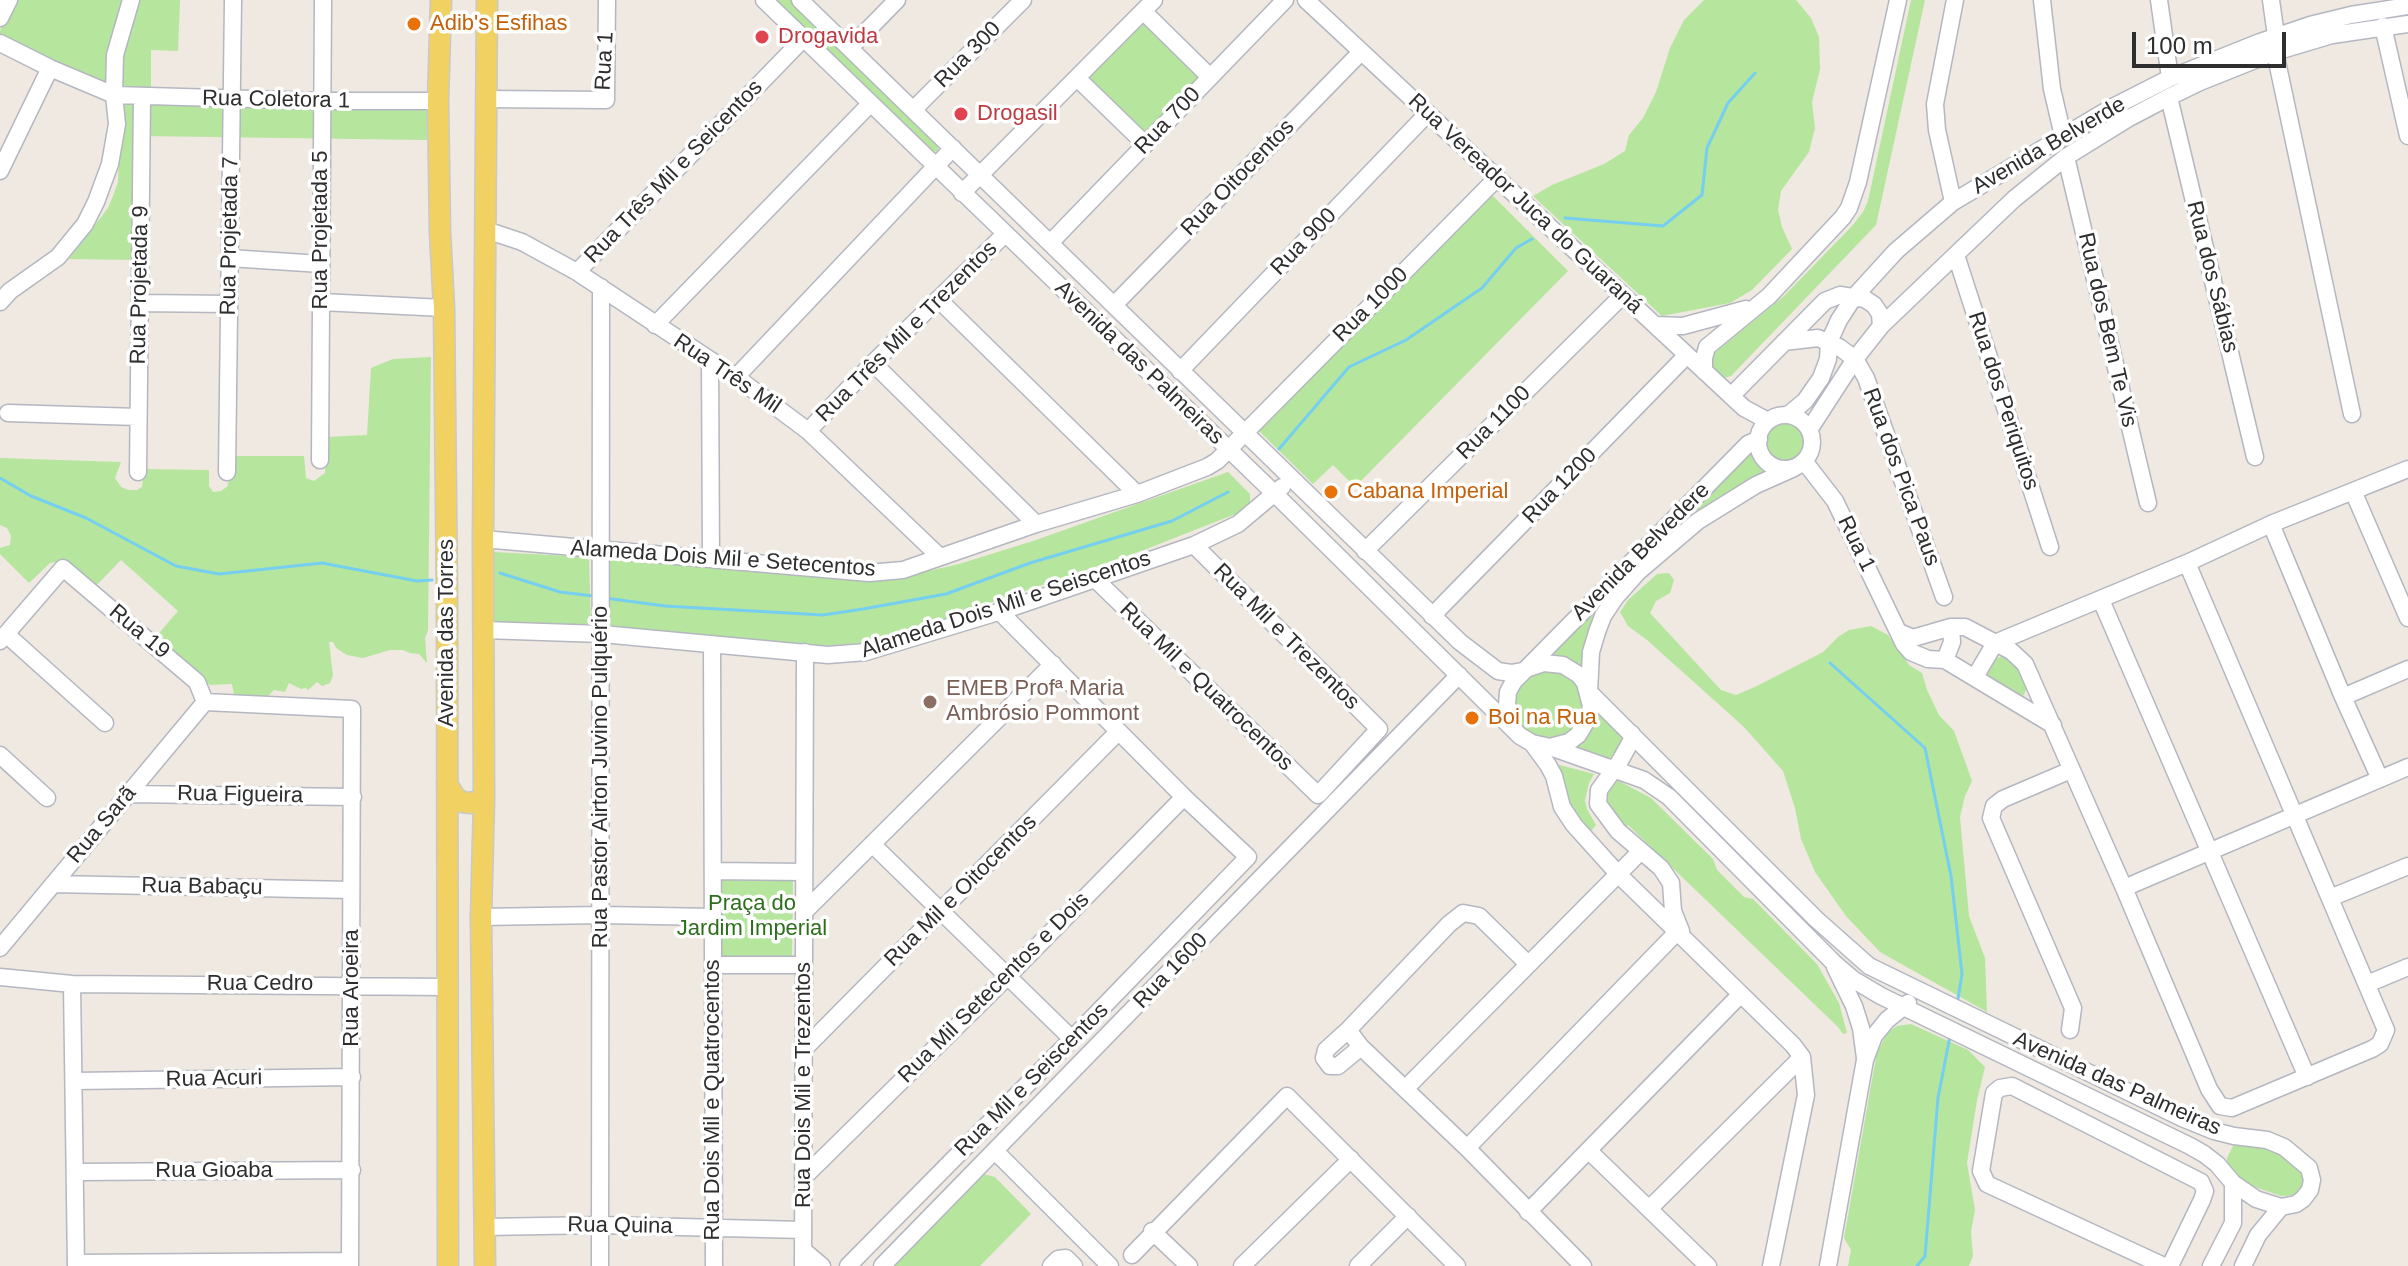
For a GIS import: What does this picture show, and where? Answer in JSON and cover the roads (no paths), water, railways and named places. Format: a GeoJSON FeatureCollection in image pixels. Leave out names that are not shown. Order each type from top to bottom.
{"type":"FeatureCollection","features":[{"type":"Feature","properties":{"kind":"main road","name":"Avenida das Torres"},"geometry":{"type":"LineString","coordinates":[[441,0],[438,101],[444,308],[448,1266]]}},
{"type":"Feature","properties":{"kind":"main road","name":"Avenida das Torres"},"geometry":{"type":"LineString","coordinates":[[485,1266],[481,917],[487,0]]}},
{"type":"Feature","properties":{"kind":"main road"},"geometry":{"type":"LineString","coordinates":[[447,784],[462,802],[484,800]]}},
{"type":"Feature","properties":{"kind":"main road"},"geometry":{"type":"LineString","coordinates":[[447,856],[451,851],[463,848],[482,858]]}},
{"type":"Feature","properties":{"kind":"street"},"geometry":{"type":"LineString","coordinates":[[0,18],[9,0]]}},
{"type":"Feature","properties":{"kind":"street"},"geometry":{"type":"LineString","coordinates":[[3,295],[58,257],[85,224],[96,202],[110,164],[117,124],[115,55],[131,0]]}},
{"type":"Feature","properties":{"kind":"street","name":"Rua Projetada 7"},"geometry":{"type":"LineString","coordinates":[[227,472],[233,0]]}},
{"type":"Feature","properties":{"kind":"street","name":"Rua Projetada 5"},"geometry":{"type":"LineString","coordinates":[[320,460],[323,0]]}},
{"type":"Feature","properties":{"kind":"street","name":"Rua 1"},"geometry":{"type":"LineString","coordinates":[[485,99],[606,100],[607,0]]}},
{"type":"Feature","properties":{"kind":"street","name":"Avenida das Palmeiras"},"geometry":{"type":"LineString","coordinates":[[764,0],[1513,727]]}},
{"type":"Feature","properties":{"kind":"street","name":"Avenida das Palmeiras"},"geometry":{"type":"LineString","coordinates":[[800,0],[1432,616],[1486,663],[1503,672],[1524,670]]}},
{"type":"Feature","properties":{"kind":"street"},"geometry":{"type":"LineString","coordinates":[[851,47],[897,0]]}},
{"type":"Feature","properties":{"kind":"street","name":"Rua 300"},"geometry":{"type":"LineString","coordinates":[[914,109],[1023,0]]}},
{"type":"Feature","properties":{"kind":"street","name":"Rua 700"},"geometry":{"type":"LineString","coordinates":[[1051,242],[1285,0]]}},
{"type":"Feature","properties":{"kind":"street","name":"Rua Vereador Juca do Guaraná"},"geometry":{"type":"LineString","coordinates":[[1306,0],[1744,408],[1762,431]]}},
{"type":"Feature","properties":{"kind":"street"},"geometry":{"type":"LineString","coordinates":[[1704,371],[1707,347],[1762,301],[1843,217],[1851,203],[1898,0]]}},
{"type":"Feature","properties":{"kind":"street"},"geometry":{"type":"LineString","coordinates":[[1953,202],[1937,130],[1935,104],[1955,0]]}},
{"type":"Feature","properties":{"kind":"street"},"geometry":{"type":"LineString","coordinates":[[2042,0],[2052,89],[2063,136]]}},
{"type":"Feature","properties":{"kind":"street"},"geometry":{"type":"LineString","coordinates":[[2159,0],[2170,78]]}},
{"type":"Feature","properties":{"kind":"street"},"geometry":{"type":"LineString","coordinates":[[2271,0],[2276,44],[2352,414]]}},
{"type":"Feature","properties":{"kind":"street"},"geometry":{"type":"LineString","coordinates":[[962,193],[1149,5],[1210,77]]}},
{"type":"Feature","properties":{"kind":"street","name":"Avenida Belverde"},"geometry":{"type":"LineString","coordinates":[[1809,430],[1855,359],[1881,326],[2014,199],[2066,157],[2129,118],[2318,23],[2408,6]]}},
{"type":"Feature","properties":{"kind":"street"},"geometry":{"type":"LineString","coordinates":[[2381,12],[2408,136]]}},
{"type":"Feature","properties":{"kind":"street","name":"Avenida Belverde"},"geometry":{"type":"LineString","coordinates":[[1788,415],[1805,401],[1821,378],[1828,359],[1829,342],[1854,297],[1896,251],[1953,202],[2111,108],[2170,78],[2276,44],[2299,44],[2332,35],[2381,12],[2408,24]]}},
{"type":"Feature","properties":{"kind":"street"},"geometry":{"type":"LineString","coordinates":[[2332,35],[2340,23],[2351,15]]}},
{"type":"Feature","properties":{"kind":"street"},"geometry":{"type":"LineString","coordinates":[[2299,44],[2318,34],[2321,29],[2318,23]]}},
{"type":"Feature","properties":{"kind":"street","name":"Rua Três Mil e Seicentos"},"geometry":{"type":"LineString","coordinates":[[577,272],[805,37]]}},
{"type":"Feature","properties":{"kind":"street","name":"Rua Coletora 1"},"geometry":{"type":"LineString","coordinates":[[0,43],[114,95],[438,101]]}},
{"type":"Feature","properties":{"kind":"street","name":"Rua Oitocentos"},"geometry":{"type":"LineString","coordinates":[[1114,305],[1361,52]]}},
{"type":"Feature","properties":{"kind":"street"},"geometry":{"type":"LineString","coordinates":[[0,171],[50,68]]}},
{"type":"Feature","properties":{"kind":"street"},"geometry":{"type":"LineString","coordinates":[[1077,78],[1145,144]]}},
{"type":"Feature","properties":{"kind":"street"},"geometry":{"type":"LineString","coordinates":[[2129,118],[2131,103],[2141,93]]}},
{"type":"Feature","properties":{"kind":"street","name":"Rua Projetada 9"},"geometry":{"type":"LineString","coordinates":[[138,472],[142,97]]}},
{"type":"Feature","properties":{"kind":"street","name":"Rua dos Sábias"},"geometry":{"type":"LineString","coordinates":[[2169,97],[2255,457]]}},
{"type":"Feature","properties":{"kind":"street"},"geometry":{"type":"LineString","coordinates":[[655,325],[870,104]]}},
{"type":"Feature","properties":{"kind":"street"},"geometry":{"type":"LineString","coordinates":[[2098,136],[2116,122],[2117,114],[2111,108]]}},
{"type":"Feature","properties":{"kind":"street","name":"Rua 900"},"geometry":{"type":"LineString","coordinates":[[1180,371],[1428,113]]}},
{"type":"Feature","properties":{"kind":"street"},"geometry":{"type":"LineString","coordinates":[[736,377],[953,148]]}},
{"type":"Feature","properties":{"kind":"street","name":"Rua dos Bem Te Vis"},"geometry":{"type":"LineString","coordinates":[[2066,157],[2148,503]]}},
{"type":"Feature","properties":{"kind":"street","name":"Rua 1000"},"geometry":{"type":"LineString","coordinates":[[1228,449],[1497,178]]}},
{"type":"Feature","properties":{"kind":"street","name":"Rua Três Mil"},"geometry":{"type":"LineString","coordinates":[[486,230],[522,242],[577,272],[736,377],[808,431],[940,557]]}},
{"type":"Feature","properties":{"kind":"street","name":"Rua Três Mil e Trezentos"},"geometry":{"type":"LineString","coordinates":[[808,431],[1005,234]]}},
{"type":"Feature","properties":{"kind":"street","name":"Rua dos Periquitos"},"geometry":{"type":"LineString","coordinates":[[1956,255],[2050,547]]}},
{"type":"Feature","properties":{"kind":"street"},"geometry":{"type":"LineString","coordinates":[[229,258],[321,264]]}},
{"type":"Feature","properties":{"kind":"street","name":"Rua Pastor Airton Juvino Pulquério"},"geometry":{"type":"LineString","coordinates":[[600,1266],[601,287]]}},
{"type":"Feature","properties":{"kind":"street","name":"Rua 1100"},"geometry":{"type":"LineString","coordinates":[[1365,551],[1623,295]]}},
{"type":"Feature","properties":{"kind":"street"},"geometry":{"type":"LineString","coordinates":[[1731,396],[1825,301],[1840,295],[1865,299],[1880,314],[1881,326]]}},
{"type":"Feature","properties":{"kind":"street"},"geometry":{"type":"LineString","coordinates":[[938,299],[1137,494]]}},
{"type":"Feature","properties":{"kind":"street"},"geometry":{"type":"LineString","coordinates":[[1655,325],[1691,325],[1735,313],[1762,301]]}},
{"type":"Feature","properties":{"kind":"street"},"geometry":{"type":"LineString","coordinates":[[321,302],[444,308]]}},
{"type":"Feature","properties":{"kind":"street"},"geometry":{"type":"LineString","coordinates":[[140,303],[229,304]]}},
{"type":"Feature","properties":{"kind":"street","name":"Rua 1200"},"geometry":{"type":"LineString","coordinates":[[1432,616],[1682,350],[1680,335],[1691,325]]}},
{"type":"Feature","properties":{"kind":"street"},"geometry":{"type":"LineString","coordinates":[[1784,342],[1818,338],[1855,359]]}},
{"type":"Feature","properties":{"kind":"street","name":"Rua dos Pica Paus"},"geometry":{"type":"LineString","coordinates":[[1855,359],[1866,378],[1944,597]]}},
{"type":"Feature","properties":{"kind":"street"},"geometry":{"type":"LineString","coordinates":[[710,361],[711,558]]}},
{"type":"Feature","properties":{"kind":"street"},"geometry":{"type":"LineString","coordinates":[[873,363],[1036,524]]}},
{"type":"Feature","properties":{"kind":"street"},"geometry":{"type":"LineString","coordinates":[[8,413],[138,417]]}},
{"type":"Feature","properties":{"kind":"street"},"geometry":{"type":"LineString","coordinates":[[1781,415],[1804,423],[1809,430],[1812,446],[1799,465],[1776,468],[1768,463],[1759,448],[1762,431],[1781,415]]}},
{"type":"Feature","properties":{"kind":"street","name":"Avenida Belvedere"},"geometry":{"type":"LineString","coordinates":[[1524,670],[1762,431]]}},
{"type":"Feature","properties":{"kind":"street","name":"Alameda Dois Mil e Setecentos"},"geometry":{"type":"LineString","coordinates":[[483,539],[869,573],[903,570],[1036,524],[1137,494],[1207,467],[1228,449]]}},
{"type":"Feature","properties":{"kind":"street","name":"Rua 1"},"geometry":{"type":"LineString","coordinates":[[1799,465],[1835,501],[1899,632]]}},
{"type":"Feature","properties":{"kind":"street","name":"Avenida Belvedere"},"geometry":{"type":"LineString","coordinates":[[1589,692],[1591,652],[1603,616],[1638,572],[1698,521],[1756,485],[1799,465]]}},
{"type":"Feature","properties":{"kind":"street"},"geometry":{"type":"LineString","coordinates":[[1975,677],[1995,643],[2187,563],[2271,524],[2408,469]]}},
{"type":"Feature","properties":{"kind":"street","name":"Alameda Dois Mil e Seiscentos"},"geometry":{"type":"LineString","coordinates":[[602,634],[828,655],[866,652],[1194,545],[1238,524],[1291,477]]}},
{"type":"Feature","properties":{"kind":"street"},"geometry":{"type":"LineString","coordinates":[[2353,491],[2408,618]]}},
{"type":"Feature","properties":{"kind":"street"},"geometry":{"type":"LineString","coordinates":[[2271,524],[2380,779]]}},
{"type":"Feature","properties":{"kind":"street","name":"Rua Mil e Trezentos"},"geometry":{"type":"LineString","coordinates":[[1194,545],[1379,729],[1318,795]]}},
{"type":"Feature","properties":{"kind":"street"},"geometry":{"type":"LineString","coordinates":[[1899,632],[1913,638],[1951,627],[1965,627],[2025,664],[2209,1089],[2220,1106],[2232,1108],[2372,1049],[2380,1044],[2386,1030],[2187,563]]}},
{"type":"Feature","properties":{"kind":"street","name":"Rua 19"},"geometry":{"type":"LineString","coordinates":[[3,638],[63,568],[197,682],[205,702]]}},
{"type":"Feature","properties":{"kind":"street","name":"Rua Mil e Quatrocentos"},"geometry":{"type":"LineString","coordinates":[[1094,578],[1318,795]]}},
{"type":"Feature","properties":{"kind":"street"},"geometry":{"type":"LineString","coordinates":[[2101,600],[2307,1077]]}},
{"type":"Feature","properties":{"kind":"street"},"geometry":{"type":"LineString","coordinates":[[1401,618],[1418,603]]}},
{"type":"Feature","properties":{"kind":"street"},"geometry":{"type":"LineString","coordinates":[[999,611],[1184,797]]}},
{"type":"Feature","properties":{"kind":"street"},"geometry":{"type":"LineString","coordinates":[[1945,660],[1952,642],[1951,627]]}},
{"type":"Feature","properties":{"kind":"street","name":"Avenida das Torres"},"geometry":{"type":"LineString","coordinates":[[484,630],[602,634]]}},
{"type":"Feature","properties":{"kind":"street"},"geometry":{"type":"LineString","coordinates":[[1899,632],[1917,656],[1945,660],[2053,725]]}},
{"type":"Feature","properties":{"kind":"street"},"geometry":{"type":"LineString","coordinates":[[3,638],[105,723]]}},
{"type":"Feature","properties":{"kind":"street","name":"Rua Dois Mil e Quatrocentos"},"geometry":{"type":"LineString","coordinates":[[712,645],[714,1266]]}},
{"type":"Feature","properties":{"kind":"street","name":"Rua Dois Mil e Trezentos"},"geometry":{"type":"LineString","coordinates":[[805,652],[803,1258],[822,1266]]}},
{"type":"Feature","properties":{"kind":"street"},"geometry":{"type":"LineString","coordinates":[[1544,663],[1563,665],[1579,675],[1589,692],[1591,706],[1585,727],[1569,742],[1550,747],[1532,743],[1513,727],[1507,705],[1508,692],[1524,670],[1544,663]]}},
{"type":"Feature","properties":{"kind":"street"},"geometry":{"type":"LineString","coordinates":[[804,912],[1053,664]]}},
{"type":"Feature","properties":{"kind":"street"},"geometry":{"type":"LineString","coordinates":[[2343,697],[2408,669]]}},
{"type":"Feature","properties":{"kind":"street","name":"Rua 1600"},"geometry":{"type":"LineString","coordinates":[[882,1266],[1459,675]]}},
{"type":"Feature","properties":{"kind":"street"},"geometry":{"type":"LineString","coordinates":[[2015,701],[2029,697],[2036,689]]}},
{"type":"Feature","properties":{"kind":"street","name":"Avenida das Palmeiras"},"geometry":{"type":"LineString","coordinates":[[1550,747],[1644,780],[1669,797],[1854,980],[1903,1008],[2190,1146],[2217,1164],[2233,1183],[2256,1199],[2281,1207],[2296,1204],[2309,1192],[2312,1180],[2309,1168],[2284,1147],[2251,1136],[2234,1136],[2182,1118],[1869,966],[1816,919],[1589,692]]}},
{"type":"Feature","properties":{"kind":"street","name":"Rua Aroeira"},"geometry":{"type":"LineString","coordinates":[[205,702],[352,709],[350,1264]]}},
{"type":"Feature","properties":{"kind":"street","name":"Rua Sarã"},"geometry":{"type":"LineString","coordinates":[[0,948],[205,702]]}},
{"type":"Feature","properties":{"kind":"street","name":"Rua Mil e Oitocentos"},"geometry":{"type":"LineString","coordinates":[[804,1049],[1118,732]]}},
{"type":"Feature","properties":{"kind":"street"},"geometry":{"type":"LineString","coordinates":[[1632,734],[1631,741],[1599,790],[1598,804],[1618,831],[1661,868],[1671,883],[1673,911],[1681,933]]}},
{"type":"Feature","properties":{"kind":"street"},"geometry":{"type":"LineString","coordinates":[[1532,743],[1554,776],[1567,816],[1619,875],[1681,933],[1802,1057],[1806,1095],[1771,1266]]}},
{"type":"Feature","properties":{"kind":"street"},"geometry":{"type":"LineString","coordinates":[[0,755],[47,798]]}},
{"type":"Feature","properties":{"kind":"street"},"geometry":{"type":"LineString","coordinates":[[2124,888],[2408,767]]}},
{"type":"Feature","properties":{"kind":"street"},"geometry":{"type":"LineString","coordinates":[[2070,1030],[2073,1008],[1991,818],[1994,806],[2003,799],[2071,770]]}},
{"type":"Feature","properties":{"kind":"street","name":"Rua Figueira"},"geometry":{"type":"LineString","coordinates":[[128,794],[353,797]]}},
{"type":"Feature","properties":{"kind":"street","name":"Rua Mil e Seiscentos"},"geometry":{"type":"LineString","coordinates":[[848,1266],[1248,857],[1184,797]]}},
{"type":"Feature","properties":{"kind":"street","name":"Rua Mil Setecentos e Dois"},"geometry":{"type":"LineString","coordinates":[[803,1178],[1184,797]]}},
{"type":"Feature","properties":{"kind":"street"},"geometry":{"type":"LineString","coordinates":[[872,844],[1072,1039]]}},
{"type":"Feature","properties":{"kind":"street"},"geometry":{"type":"LineString","coordinates":[[1405,1089],[1641,851]]}},
{"type":"Feature","properties":{"kind":"street"},"geometry":{"type":"LineString","coordinates":[[2330,898],[2408,866]]}},
{"type":"Feature","properties":{"kind":"street"},"geometry":{"type":"LineString","coordinates":[[713,871],[804,872]]}},
{"type":"Feature","properties":{"kind":"street","name":"Rua Babaçu"},"geometry":{"type":"LineString","coordinates":[[53,884],[351,890]]}},
{"type":"Feature","properties":{"kind":"street"},"geometry":{"type":"LineString","coordinates":[[1361,1047],[1338,1066],[1330,1066],[1324,1058],[1326,1050],[1463,913],[1479,916],[1528,964]]}},
{"type":"Feature","properties":{"kind":"street"},"geometry":{"type":"LineString","coordinates":[[481,917],[713,917]]}},
{"type":"Feature","properties":{"kind":"street"},"geometry":{"type":"LineString","coordinates":[[1467,1148],[1681,933]]}},
{"type":"Feature","properties":{"kind":"street"},"geometry":{"type":"LineString","coordinates":[[1834,963],[1854,1006],[1861,1028],[1865,1060]]}},
{"type":"Feature","properties":{"kind":"street"},"geometry":{"type":"LineString","coordinates":[[713,965],[804,965]]}},
{"type":"Feature","properties":{"kind":"street"},"geometry":{"type":"LineString","coordinates":[[2367,984],[2408,967]]}},
{"type":"Feature","properties":{"kind":"street","name":"Rua Cedro"},"geometry":{"type":"LineString","coordinates":[[0,977],[72,984],[448,987]]}},
{"type":"Feature","properties":{"kind":"street"},"geometry":{"type":"LineString","coordinates":[[72,984],[76,1265],[350,1264]]}},
{"type":"Feature","properties":{"kind":"street"},"geometry":{"type":"LineString","coordinates":[[1828,1266],[1865,1060],[1874,1036],[1910,1000],[1911,988]]}},
{"type":"Feature","properties":{"kind":"street"},"geometry":{"type":"LineString","coordinates":[[1528,1212],[1741,994]]}},
{"type":"Feature","properties":{"kind":"street"},"geometry":{"type":"LineString","coordinates":[[1348,1030],[1361,1047],[1467,1148],[1583,1266]]}},
{"type":"Feature","properties":{"kind":"street"},"geometry":{"type":"LineString","coordinates":[[1650,1208],[1802,1057]]}},
{"type":"Feature","properties":{"kind":"street","name":"Rua Acuri"},"geometry":{"type":"LineString","coordinates":[[75,1081],[352,1077]]}},
{"type":"Feature","properties":{"kind":"street"},"geometry":{"type":"LineString","coordinates":[[2164,1266],[1987,1184],[1981,1171],[1994,1093],[2000,1088],[2012,1086],[2201,1182],[2205,1191],[2202,1200],[2170,1266]]}},
{"type":"Feature","properties":{"kind":"street"},"geometry":{"type":"LineString","coordinates":[[1132,1255],[1152,1231],[1287,1096],[1457,1266]]}},
{"type":"Feature","properties":{"kind":"street"},"geometry":{"type":"LineString","coordinates":[[2217,1164],[2221,1151],[2234,1136]]}},
{"type":"Feature","properties":{"kind":"street"},"geometry":{"type":"LineString","coordinates":[[995,1151],[1110,1266]]}},
{"type":"Feature","properties":{"kind":"street"},"geometry":{"type":"LineString","coordinates":[[1589,1151],[1708,1266]]}},
{"type":"Feature","properties":{"kind":"street"},"geometry":{"type":"LineString","coordinates":[[1242,1266],[1351,1159]]}},
{"type":"Feature","properties":{"kind":"street","name":"Rua Gioaba"},"geometry":{"type":"LineString","coordinates":[[77,1172],[352,1170]]}},
{"type":"Feature","properties":{"kind":"street"},"geometry":{"type":"LineString","coordinates":[[2233,1183],[2233,1223],[2214,1260],[2242,1266],[2258,1235],[2281,1207]]}},
{"type":"Feature","properties":{"kind":"street"},"geometry":{"type":"LineString","coordinates":[[1358,1266],[1408,1216]]}},
{"type":"Feature","properties":{"kind":"street"},"geometry":{"type":"LineString","coordinates":[[2233,1223],[2258,1235]]}},
{"type":"Feature","properties":{"kind":"street","name":"Rua Quina"},"geometry":{"type":"LineString","coordinates":[[485,1227],[600,1225],[803,1230]]}},
{"type":"Feature","properties":{"kind":"street"},"geometry":{"type":"LineString","coordinates":[[1152,1231],[1189,1266]]}},
{"type":"Feature","properties":{"kind":"street"},"geometry":{"type":"LineString","coordinates":[[1051,1266],[1058,1259],[1066,1258],[1074,1266]]}},
{"type":"Feature","properties":{"kind":"waterway"},"geometry":{"type":"LineString","coordinates":[[1565,218],[1663,226],[1702,195],[1707,148],[1728,103],[1755,73]]}},
{"type":"Feature","properties":{"kind":"waterway"},"geometry":{"type":"LineString","coordinates":[[1279,449],[1349,367],[1406,340],[1482,288],[1516,248],[1532,239]]}},
{"type":"Feature","properties":{"kind":"waterway"},"geometry":{"type":"LineString","coordinates":[[0,478],[31,496],[86,518],[176,566],[219,574],[322,563],[417,581],[432,580]]}},
{"type":"Feature","properties":{"kind":"waterway"},"geometry":{"type":"LineString","coordinates":[[605,598],[665,606],[823,615],[863,609],[946,594],[1030,563],[1172,521],[1228,492]]}},
{"type":"Feature","properties":{"kind":"waterway"},"geometry":{"type":"LineString","coordinates":[[500,573],[560,592],[593,596]]}},
{"type":"Feature","properties":{"kind":"waterway"},"geometry":{"type":"LineString","coordinates":[[1830,663],[1925,748],[1951,876],[1962,974],[1958,999]]}},
{"type":"Feature","properties":{"kind":"waterway"},"geometry":{"type":"LineString","coordinates":[[1917,1266],[1925,1256],[1938,1098],[1950,1036]]}},
{"type":"Feature","properties":{"kind":"place","name":"Adib's Esfihas"},"geometry":{"type":"Point","coordinates":[414,24]}},
{"type":"Feature","properties":{"kind":"place","name":"Drogavida"},"geometry":{"type":"Point","coordinates":[762,37]}},
{"type":"Feature","properties":{"kind":"place","name":"Drogasil"},"geometry":{"type":"Point","coordinates":[961,114]}},
{"type":"Feature","properties":{"kind":"place","name":"Cabana Imperial"},"geometry":{"type":"Point","coordinates":[1331,492]}},
{"type":"Feature","properties":{"kind":"place","name":"EMEB Profª Maria Ambrósio Pommont"},"geometry":{"type":"Point","coordinates":[930,702]}},
{"type":"Feature","properties":{"kind":"place","name":"Boi na Rua"},"geometry":{"type":"Point","coordinates":[1472,718]}},
{"type":"Feature","properties":{"kind":"park label","name":"Praça do Jardim Imperial"},"geometry":{"type":"Point","coordinates":[752,916]}}]}
